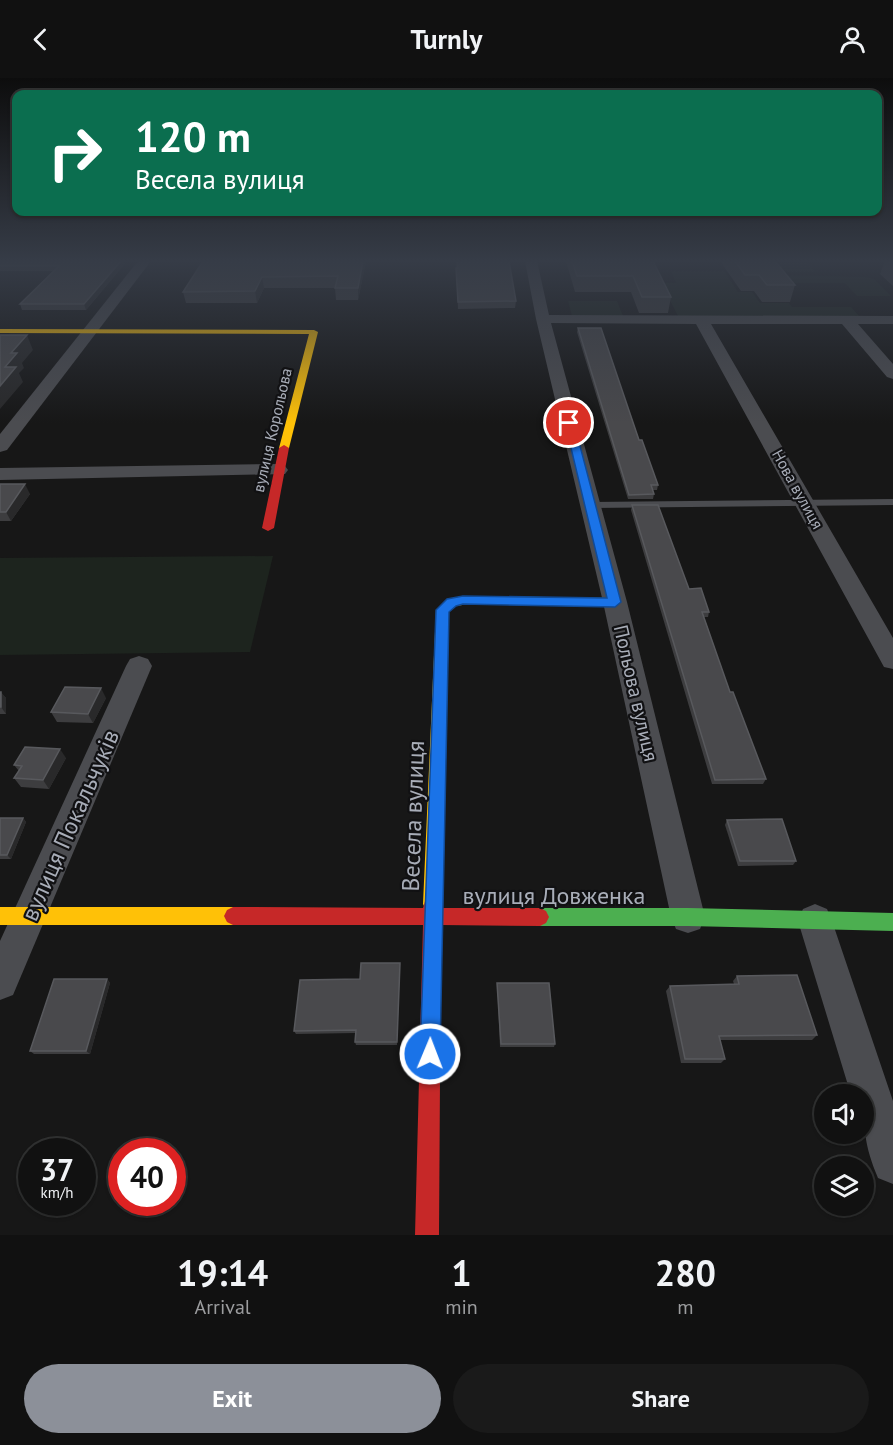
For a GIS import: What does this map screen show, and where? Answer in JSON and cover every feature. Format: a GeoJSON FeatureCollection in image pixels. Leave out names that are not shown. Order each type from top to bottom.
{"type":"FeatureCollection","features":[{"type":"Feature","properties":{"kind":"street"},"geometry":{"type":"LineString","coordinates":[[0,446],[103,315]]}},
{"type":"Feature","properties":{"kind":"street","name":"Польова вулиця"},"geometry":{"type":"LineString","coordinates":[[542,315],[615,602],[688,917]]}},
{"type":"Feature","properties":{"kind":"street"},"geometry":{"type":"LineString","coordinates":[[543,319],[893,320]]}},
{"type":"Feature","properties":{"kind":"street","name":"Нова вулиця"},"geometry":{"type":"LineString","coordinates":[[701,319],[893,660]]}},
{"type":"Feature","properties":{"kind":"street"},"geometry":{"type":"LineString","coordinates":[[845,320],[893,374]]}},
{"type":"Feature","properties":{"kind":"street","name":"вулиця Корольова"},"geometry":{"type":"LineString","coordinates":[[0,331],[314,332],[278,470],[268,528]]}},
{"type":"Feature","properties":{"kind":"street"},"geometry":{"type":"LineString","coordinates":[[0,474],[278,470]]}},
{"type":"Feature","properties":{"kind":"street","name":"Весела вулиця"},"geometry":{"type":"LineString","coordinates":[[427,1235],[432,918],[442,610],[452,602],[463,600],[615,602]]}},
{"type":"Feature","properties":{"kind":"street","name":"вулиця Покальчуків"},"geometry":{"type":"LineString","coordinates":[[0,982],[140,666]]}},
{"type":"Feature","properties":{"kind":"street","name":"вулиця Довженка"},"geometry":{"type":"LineString","coordinates":[[0,916],[688,917],[893,922]]}},
{"type":"Feature","properties":{"kind":"street"},"geometry":{"type":"LineString","coordinates":[[814,921],[893,1163]]}},
{"type":"Feature","properties":{"kind":"lane"},"geometry":{"type":"LineString","coordinates":[[591,505],[893,502]]}},
{"type":"Feature","properties":{"kind":"shaded area"},"geometry":{"type":"Polygon","coordinates":[[[572,315],[623,316],[572,316],[572,315]]]}},
{"type":"Feature","properties":{"kind":"shaded area"},"geometry":{"type":"Polygon","coordinates":[[[677,315],[859,316],[678,316],[677,315]]]}},
{"type":"Feature","properties":{"kind":"shaded area"},"geometry":{"type":"Polygon","coordinates":[[[273,556],[250,652],[0,655],[0,558],[273,556]]]}},
{"type":"Feature","properties":{"kind":"building"},"geometry":{"type":"Polygon","coordinates":[[[578,328],[601,328],[639,440],[642,440],[658,485],[651,485],[654,494],[629,495],[578,328]]]}},
{"type":"Feature","properties":{"kind":"building"},"geometry":{"type":"Polygon","coordinates":[[[0,335],[27,335],[11,353],[17,353],[5,367],[16,367],[0,386],[0,335]]]}},
{"type":"Feature","properties":{"kind":"building"},"geometry":{"type":"Polygon","coordinates":[[[0,484],[25,484],[6,512],[0,512],[0,484]]]}},
{"type":"Feature","properties":{"kind":"building"},"geometry":{"type":"Polygon","coordinates":[[[632,505],[658,505],[689,589],[701,588],[709,612],[702,612],[730,692],[733,692],[766,779],[715,780],[632,505]]]}},
{"type":"Feature","properties":{"kind":"building"},"geometry":{"type":"Polygon","coordinates":[[[65,687],[101,688],[88,714],[51,712],[65,687]]]}},
{"type":"Feature","properties":{"kind":"building"},"geometry":{"type":"Polygon","coordinates":[[[25,747],[60,749],[43,780],[14,778],[22,766],[14,765],[25,747]]]}},
{"type":"Feature","properties":{"kind":"building"},"geometry":{"type":"Polygon","coordinates":[[[0,818],[23,818],[7,855],[0,855],[0,818]]]}},
{"type":"Feature","properties":{"kind":"building"},"geometry":{"type":"Polygon","coordinates":[[[782,819],[796,861],[740,861],[727,820],[782,819]]]}},
{"type":"Feature","properties":{"kind":"building"},"geometry":{"type":"Polygon","coordinates":[[[361,963],[400,963],[397,1042],[355,1042],[356,1030],[294,1031],[300,980],[360,979],[361,963]]]}},
{"type":"Feature","properties":{"kind":"building"},"geometry":{"type":"Polygon","coordinates":[[[797,975],[817,1035],[719,1036],[725,1059],[685,1059],[670,986],[739,984],[737,976],[797,975]]]}},
{"type":"Feature","properties":{"kind":"building"},"geometry":{"type":"Polygon","coordinates":[[[54,979],[107,979],[86,1051],[30,1051],[54,979]]]}},
{"type":"Feature","properties":{"kind":"building"},"geometry":{"type":"Polygon","coordinates":[[[497,983],[549,983],[555,1044],[501,1044],[497,983]]]}},
{"type":"Feature","properties":{"kind":"traffic: fast"},"geometry":{"type":"LineString","coordinates":[[473,600],[615,602]]}},
{"type":"Feature","properties":{"kind":"traffic: fast"},"geometry":{"type":"LineString","coordinates":[[540,917],[688,917],[893,922]]}},
{"type":"Feature","properties":{"kind":"traffic: slow"},"geometry":{"type":"LineString","coordinates":[[0,331],[314,332],[284,448]]}},
{"type":"Feature","properties":{"kind":"traffic: slow"},"geometry":{"type":"LineString","coordinates":[[432,904],[442,610],[452,602],[473,600]]}},
{"type":"Feature","properties":{"kind":"traffic: slow"},"geometry":{"type":"LineString","coordinates":[[0,916],[233,916]]}},
{"type":"Feature","properties":{"kind":"traffic: jam"},"geometry":{"type":"LineString","coordinates":[[268,528],[284,448]]}},
{"type":"Feature","properties":{"kind":"traffic: jam"},"geometry":{"type":"LineString","coordinates":[[427,1235],[432,904]]}},
{"type":"Feature","properties":{"kind":"traffic: jam"},"geometry":{"type":"LineString","coordinates":[[233,916],[540,917]]}},
{"type":"Feature","properties":{"kind":"route"},"geometry":{"type":"LineString","coordinates":[[430,1054],[442,610],[452,602],[463,600],[615,602],[569,423]]}}]}
